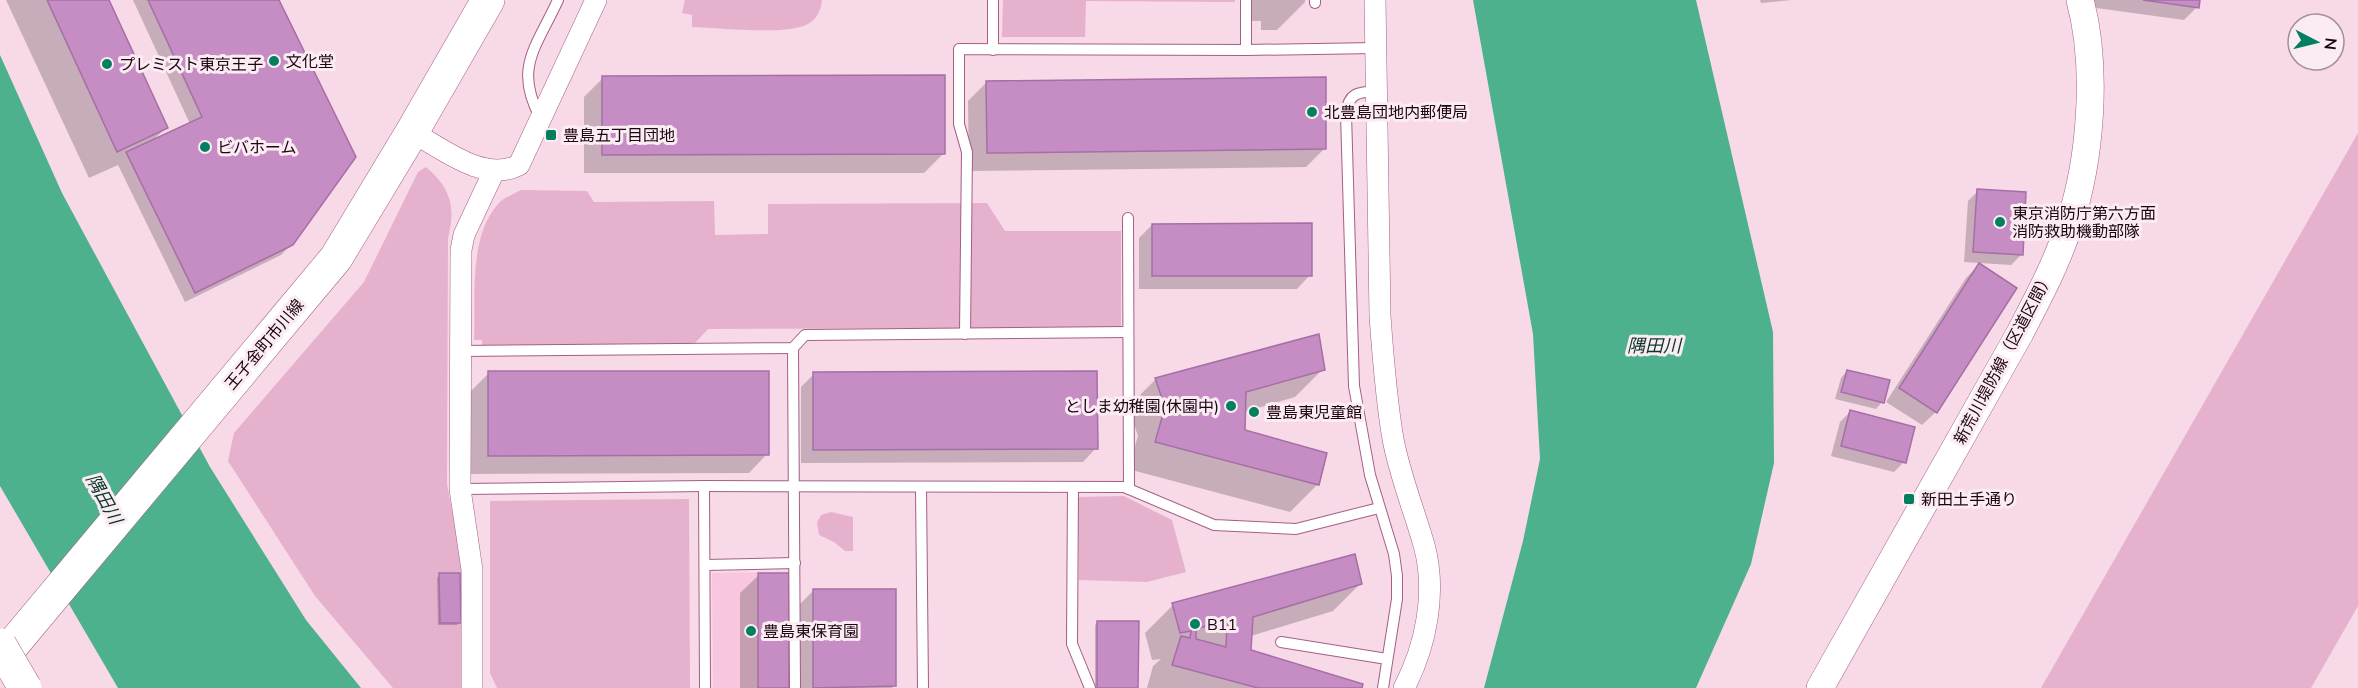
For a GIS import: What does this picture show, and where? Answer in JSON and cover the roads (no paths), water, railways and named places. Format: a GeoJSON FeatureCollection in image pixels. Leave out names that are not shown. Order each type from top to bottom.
{"type":"FeatureCollection","features":[{"type":"Feature","properties":{"kind":"main road","name":"王子金町市川線"},"geometry":{"type":"LineString","coordinates":[[0,660],[336,258],[488,0]]}},
{"type":"Feature","properties":{"kind":"main road"},"geometry":{"type":"LineString","coordinates":[[0,645],[25,688]]}},
{"type":"Feature","properties":{"kind":"street"},"geometry":{"type":"LineString","coordinates":[[412,132],[468,163],[494,171],[503,171],[519,165],[596,0]]}},
{"type":"Feature","properties":{"kind":"street"},"geometry":{"type":"LineString","coordinates":[[1375,0],[1384,367],[1393,438],[1424,546],[1429,585],[1424,635],[1404,688]]}},
{"type":"Feature","properties":{"kind":"street","name":"新荒川堤防線（区道区間）"},"geometry":{"type":"LineString","coordinates":[[1820,688],[2020,333],[2048,278],[2070,225],[2084,163],[2089,106],[2088,55],[2080,0]]}},
{"type":"Feature","properties":{"kind":"street"},"geometry":{"type":"LineString","coordinates":[[472,688],[472,570],[460,489],[461,250],[464,235],[494,171]]}},
{"type":"Feature","properties":{"kind":"lane"},"geometry":{"type":"LineString","coordinates":[[542,119],[530,97],[527,71],[558,0]]}},
{"type":"Feature","properties":{"kind":"lane"},"geometry":{"type":"LineString","coordinates":[[993,0],[993,50]]}},
{"type":"Feature","properties":{"kind":"lane"},"geometry":{"type":"LineString","coordinates":[[1246,0],[1246,50]]}},
{"type":"Feature","properties":{"kind":"lane"},"geometry":{"type":"LineString","coordinates":[[966,334],[967,152],[959,124],[960,49],[1376,48]]}},
{"type":"Feature","properties":{"kind":"lane"},"geometry":{"type":"LineString","coordinates":[[1376,91],[1353,95],[1348,100],[1346,114],[1352,371],[1361,432],[1379,508],[1394,554],[1397,576],[1397,599],[1383,688]]}},
{"type":"Feature","properties":{"kind":"lane"},"geometry":{"type":"LineString","coordinates":[[1128,218],[1129,489]]}},
{"type":"Feature","properties":{"kind":"lane"},"geometry":{"type":"LineString","coordinates":[[795,688],[793,348],[805,335],[1128,333]]}},
{"type":"Feature","properties":{"kind":"lane"},"geometry":{"type":"LineString","coordinates":[[461,351],[793,348]]}},
{"type":"Feature","properties":{"kind":"lane"},"geometry":{"type":"LineString","coordinates":[[704,486],[705,688]]}},
{"type":"Feature","properties":{"kind":"lane"},"geometry":{"type":"LineString","coordinates":[[460,489],[793,486],[1129,489],[1214,525],[1296,529],[1379,508]]}},
{"type":"Feature","properties":{"kind":"lane"},"geometry":{"type":"LineString","coordinates":[[921,487],[923,688]]}},
{"type":"Feature","properties":{"kind":"lane"},"geometry":{"type":"LineString","coordinates":[[1073,487],[1072,644],[1090,688]]}},
{"type":"Feature","properties":{"kind":"lane"},"geometry":{"type":"LineString","coordinates":[[705,565],[795,563]]}},
{"type":"Feature","properties":{"kind":"lane"},"geometry":{"type":"LineString","coordinates":[[1281,642],[1387,659]]}},
{"type":"Feature","properties":{"kind":"water","name":"隅田川"},"geometry":{"type":"Polygon","coordinates":[[[1473,0],[1696,0],[1773,332],[1774,463],[1751,564],[1696,688],[1484,688],[1523,541],[1540,459],[1533,334],[1473,0]]]}},
{"type":"Feature","properties":{"kind":"water","name":"隅田川"},"geometry":{"type":"Polygon","coordinates":[[[0,55],[62,193],[210,467],[306,620],[361,688],[118,688],[0,486],[0,55]]]}},
{"type":"Feature","properties":{"kind":"place","name":"文化堂"},"geometry":{"type":"Point","coordinates":[274,61]}},
{"type":"Feature","properties":{"kind":"place","name":"プレミスト東京王子"},"geometry":{"type":"Point","coordinates":[107,64]}},
{"type":"Feature","properties":{"kind":"place","name":"北豊島団地内郵便局"},"geometry":{"type":"Point","coordinates":[1312,112]}},
{"type":"Feature","properties":{"kind":"place","name":"豊島五丁目団地"},"geometry":{"type":"Point","coordinates":[551,135]}},
{"type":"Feature","properties":{"kind":"place","name":"ビバホーム"},"geometry":{"type":"Point","coordinates":[205,147]}},
{"type":"Feature","properties":{"kind":"place","name":"東京消防庁第六方面 消防救助機動部隊"},"geometry":{"type":"Point","coordinates":[2000,222]}},
{"type":"Feature","properties":{"kind":"place","name":"としま幼稚園(休園中)"},"geometry":{"type":"Point","coordinates":[1231,406]}},
{"type":"Feature","properties":{"kind":"place","name":"豊島東児童館"},"geometry":{"type":"Point","coordinates":[1254,412]}},
{"type":"Feature","properties":{"kind":"place","name":"新田土手通り"},"geometry":{"type":"Point","coordinates":[1909,499]}},
{"type":"Feature","properties":{"kind":"place","name":"B11"},"geometry":{"type":"Point","coordinates":[1195,624]}},
{"type":"Feature","properties":{"kind":"place","name":"豊島東保育園"},"geometry":{"type":"Point","coordinates":[751,631]}}]}
